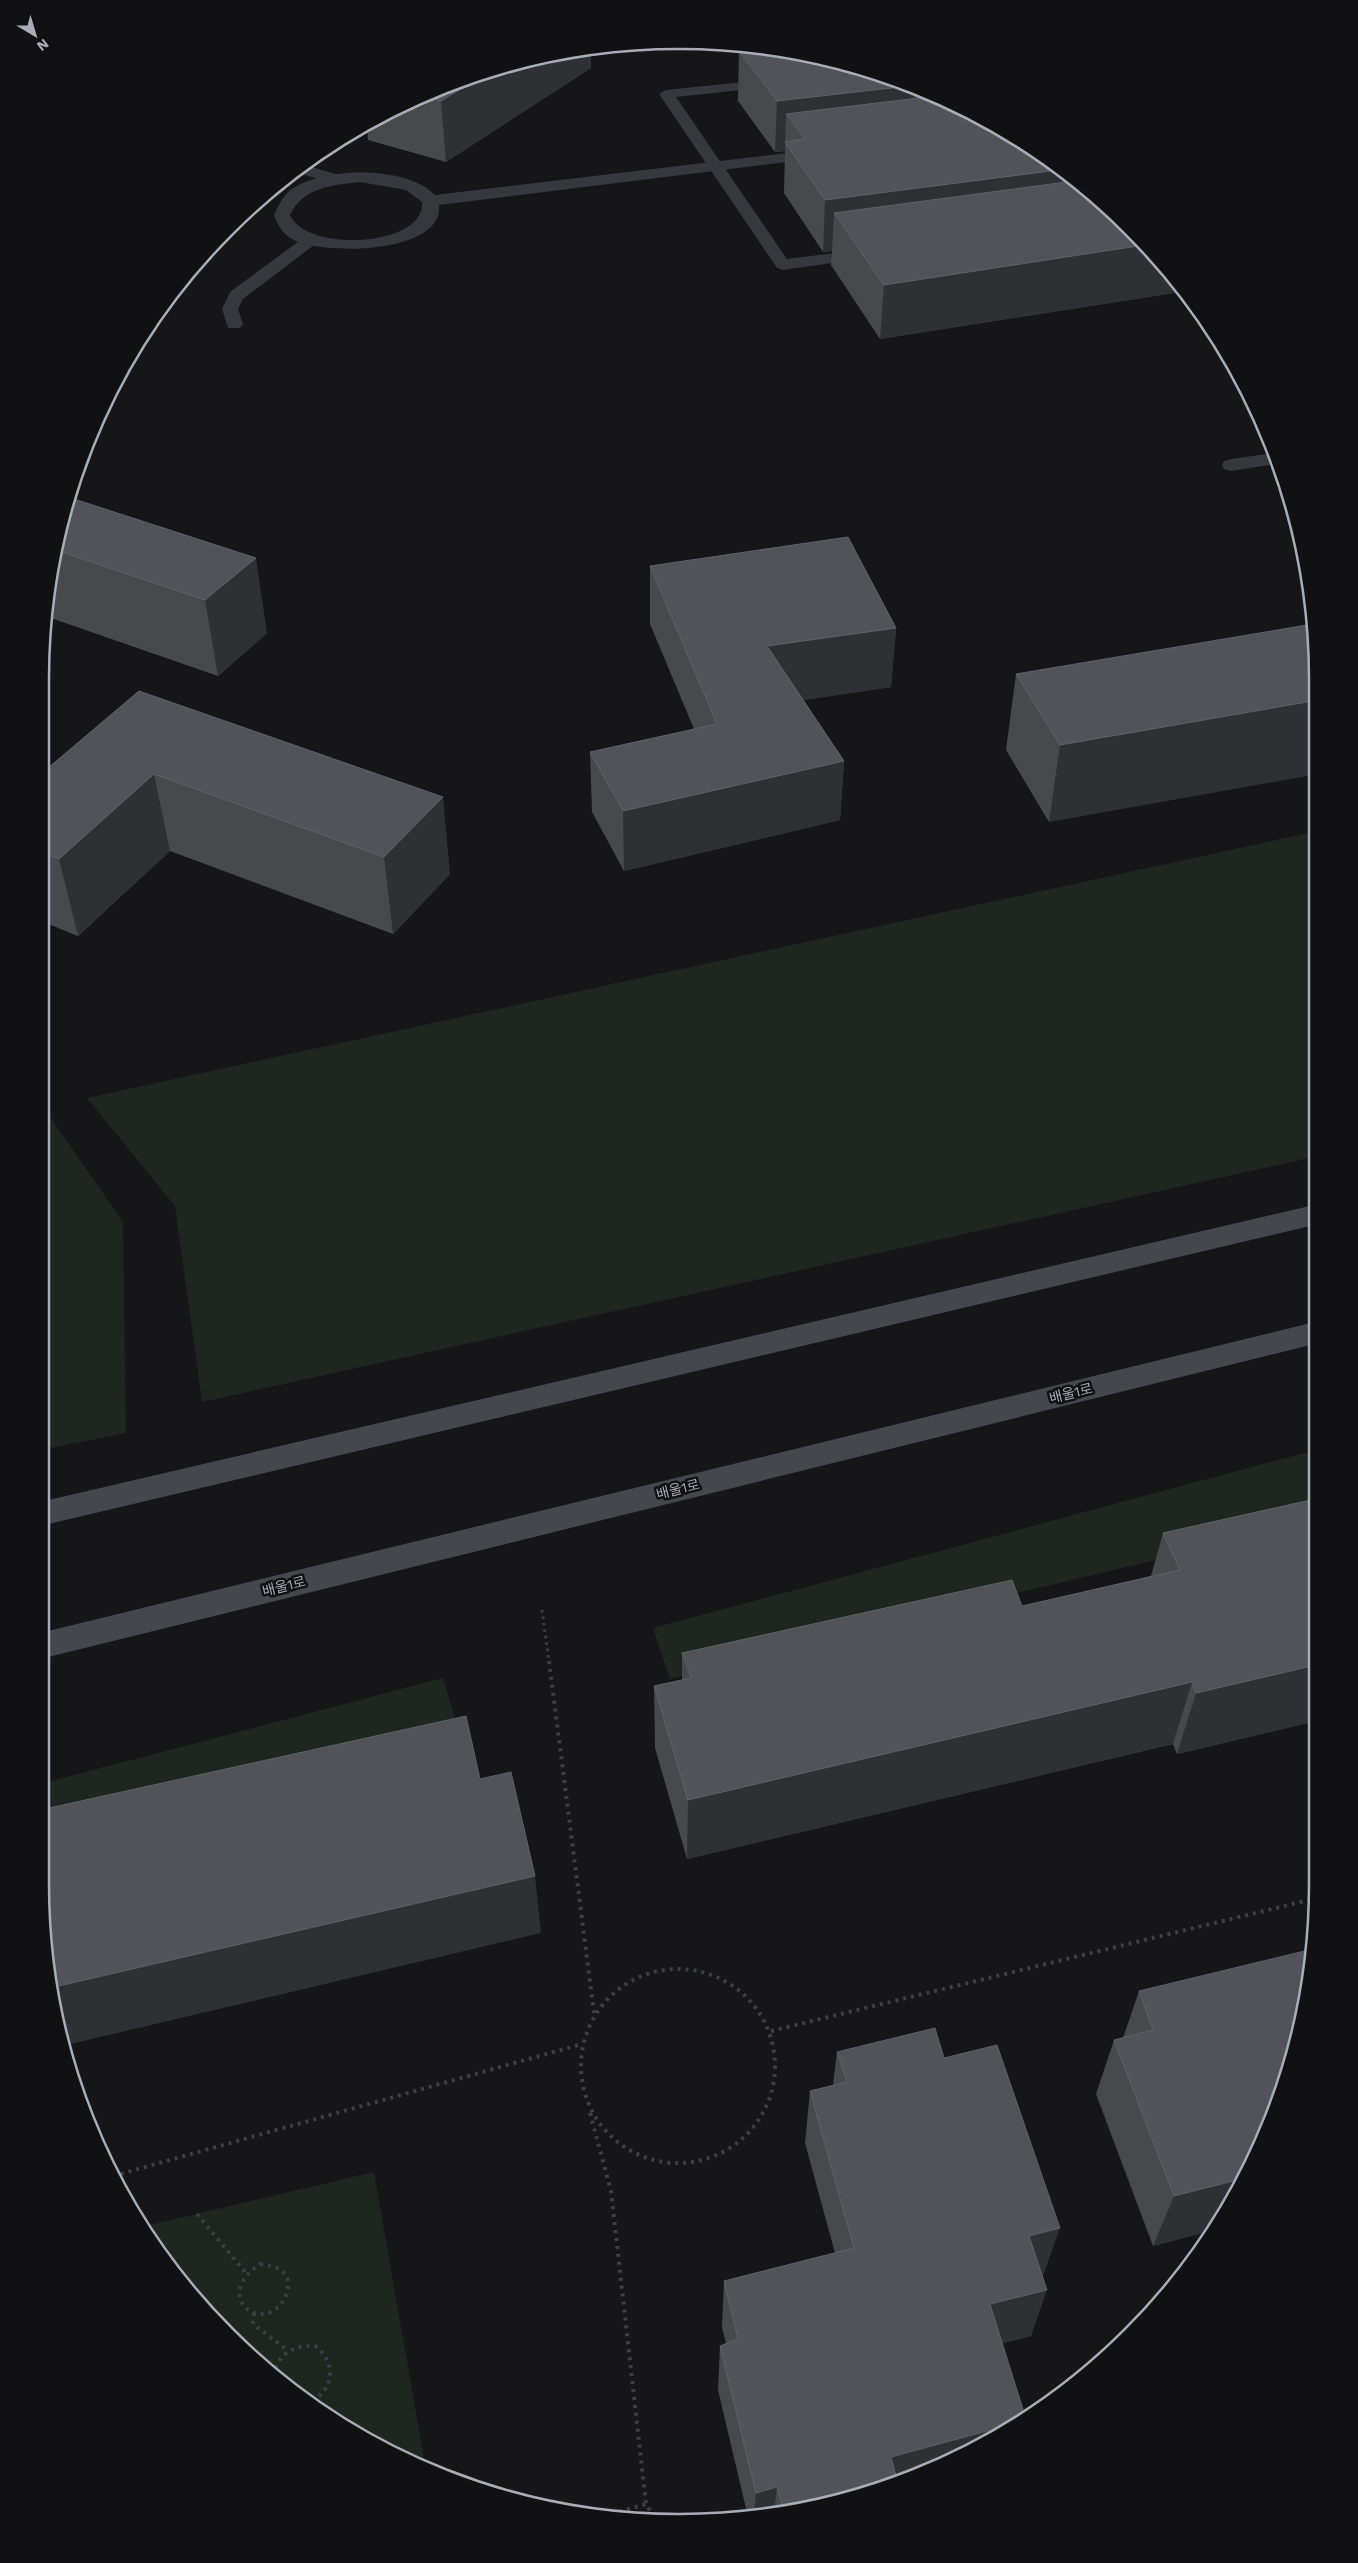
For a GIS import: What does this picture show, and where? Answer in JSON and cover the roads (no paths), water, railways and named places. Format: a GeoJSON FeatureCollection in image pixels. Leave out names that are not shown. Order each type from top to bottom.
{"type":"FeatureCollection","features":[{"type":"Feature","properties":{"kind":"main road"},"geometry":{"type":"LineString","coordinates":[[49,1512],[1309,1216]]}},
{"type":"Feature","properties":{"kind":"main road","name":"배울1로"},"geometry":{"type":"LineString","coordinates":[[49,1644],[1309,1334]]}},
{"type":"Feature","properties":{"kind":"street"},"geometry":{"type":"LineString","coordinates":[[430,201],[833,153]]}},
{"type":"Feature","properties":{"kind":"street"},"geometry":{"type":"LineString","coordinates":[[360,177],[391,180],[421,191],[430,201],[430,212],[424,223],[410,233],[389,240],[366,244],[341,245],[300,235],[288,226],[282,216],[286,204],[297,194],[315,185],[336,179],[360,177]]}},
{"type":"Feature","properties":{"kind":"lane"},"geometry":{"type":"LineString","coordinates":[[783,81],[666,94],[783,265],[879,252]]}},
{"type":"Feature","properties":{"kind":"lane"},"geometry":{"type":"LineString","coordinates":[[307,170],[336,179]]}},
{"type":"Feature","properties":{"kind":"lane"},"geometry":{"type":"LineString","coordinates":[[234,324],[230,309],[236,296],[312,239]]}},
{"type":"Feature","properties":{"kind":"lane"},"geometry":{"type":"LineString","coordinates":[[1231,464],[1269,459]]}}]}
